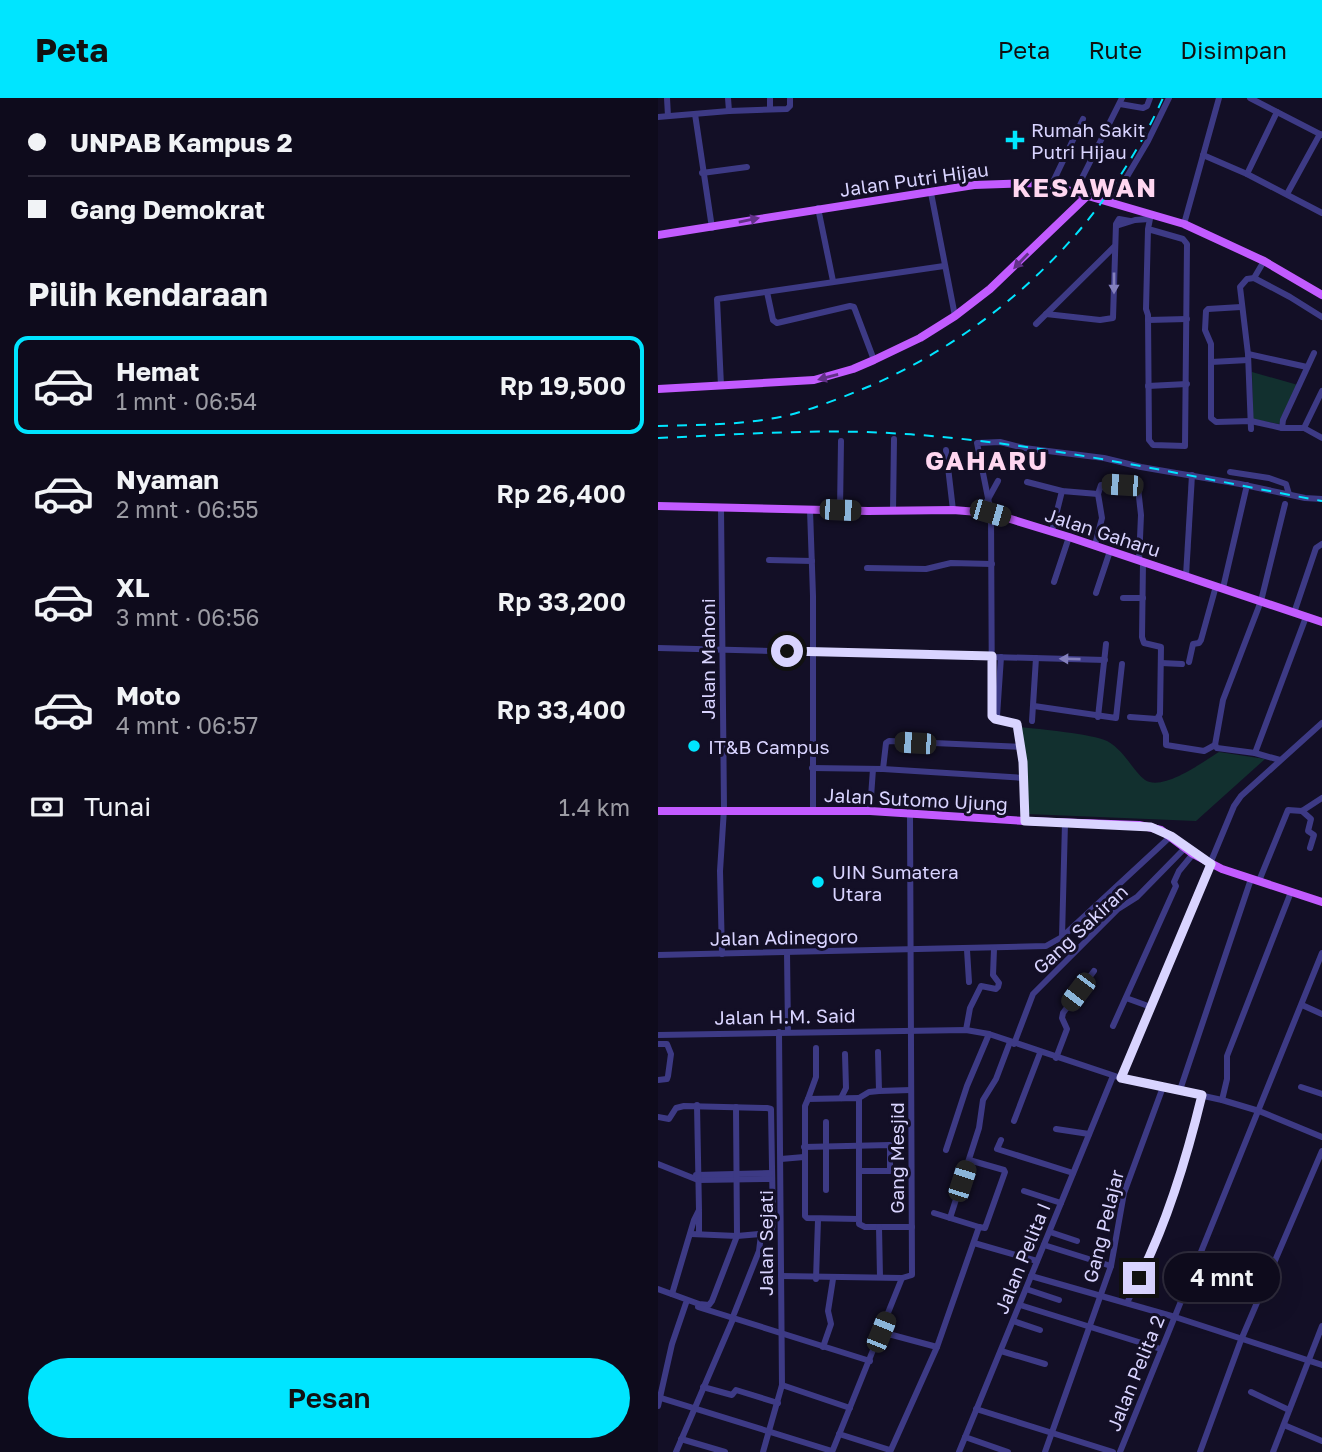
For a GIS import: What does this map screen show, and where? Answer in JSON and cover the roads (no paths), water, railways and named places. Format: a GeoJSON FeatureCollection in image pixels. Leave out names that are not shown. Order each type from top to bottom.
{"type":"FeatureCollection","features":[{"type":"Feature","properties":{"kind":"main road","name":"Jalan Putri Hijau"},"geometry":{"type":"LineString","coordinates":[[658,236],[818,208],[982,184],[1027,182],[1064,189],[1184,224],[1264,261],[1322,295]]}},
{"type":"Feature","properties":{"kind":"main road"},"geometry":{"type":"LineString","coordinates":[[1064,189],[1070,199],[1069,213]]}},
{"type":"Feature","properties":{"kind":"main road"},"geometry":{"type":"LineString","coordinates":[[658,389],[827,378],[874,360],[920,338],[955,316],[1010,272],[1087,196]]}},
{"type":"Feature","properties":{"kind":"main road","name":"Jalan Gaharu"},"geometry":{"type":"LineString","coordinates":[[658,506],[953,510],[990,513],[1095,545],[1322,622]]}},
{"type":"Feature","properties":{"kind":"main road","name":"Jalan Sutomo Ujung"},"geometry":{"type":"LineString","coordinates":[[658,811],[870,811],[1139,825],[1171,836],[1211,864],[1322,902]]}},
{"type":"Feature","properties":{"kind":"street"},"geometry":{"type":"LineString","coordinates":[[667,98],[668,116]]}},
{"type":"Feature","properties":{"kind":"street"},"geometry":{"type":"LineString","coordinates":[[728,98],[729,111]]}},
{"type":"Feature","properties":{"kind":"street"},"geometry":{"type":"LineString","coordinates":[[769,98],[770,108]]}},
{"type":"Feature","properties":{"kind":"street"},"geometry":{"type":"LineString","coordinates":[[658,117],[787,109],[790,106],[790,98]]}},
{"type":"Feature","properties":{"kind":"street"},"geometry":{"type":"LineString","coordinates":[[1075,192],[1121,101],[1144,108],[1150,98]]}},
{"type":"Feature","properties":{"kind":"street"},"geometry":{"type":"LineString","coordinates":[[1112,202],[1148,141],[1169,98]]}},
{"type":"Feature","properties":{"kind":"street"},"geometry":{"type":"LineString","coordinates":[[1184,224],[1219,98]]}},
{"type":"Feature","properties":{"kind":"street"},"geometry":{"type":"LineString","coordinates":[[1250,98],[1321,134],[1287,194]]}},
{"type":"Feature","properties":{"kind":"street"},"geometry":{"type":"LineString","coordinates":[[1247,174],[1277,112]]}},
{"type":"Feature","properties":{"kind":"street"},"geometry":{"type":"LineString","coordinates":[[695,114],[712,228]]}},
{"type":"Feature","properties":{"kind":"street"},"geometry":{"type":"LineString","coordinates":[[1051,186],[1083,120]]}},
{"type":"Feature","properties":{"kind":"street"},"geometry":{"type":"LineString","coordinates":[[1203,155],[1247,174],[1322,213]]}},
{"type":"Feature","properties":{"kind":"street"},"geometry":{"type":"LineString","coordinates":[[702,173],[747,167]]}},
{"type":"Feature","properties":{"kind":"street"},"geometry":{"type":"LineString","coordinates":[[930,193],[955,316]]}},
{"type":"Feature","properties":{"kind":"street"},"geometry":{"type":"LineString","coordinates":[[818,208],[833,281]]}},
{"type":"Feature","properties":{"kind":"street"},"geometry":{"type":"LineString","coordinates":[[1046,314],[1100,320],[1113,318],[1116,226],[1119,219],[1130,221],[1150,216],[1148,229],[1146,309],[1150,443],[1185,446],[1186,241],[1148,229]]}},
{"type":"Feature","properties":{"kind":"street"},"geometry":{"type":"LineString","coordinates":[[1036,324],[1114,247]]}},
{"type":"Feature","properties":{"kind":"street"},"geometry":{"type":"LineString","coordinates":[[1254,278],[1264,261]]}},
{"type":"Feature","properties":{"kind":"street"},"geometry":{"type":"LineString","coordinates":[[721,386],[716,301],[720,298],[944,266]]}},
{"type":"Feature","properties":{"kind":"street"},"geometry":{"type":"LineString","coordinates":[[1251,429],[1248,357],[1240,287],[1247,279],[1254,278],[1322,317]]}},
{"type":"Feature","properties":{"kind":"street"},"geometry":{"type":"LineString","coordinates":[[767,292],[773,320],[777,323],[854,307],[874,360]]}},
{"type":"Feature","properties":{"kind":"street"},"geometry":{"type":"LineString","coordinates":[[1241,307],[1206,311],[1205,330],[1211,344],[1212,420],[1251,421],[1282,428],[1304,428],[1322,438]]}},
{"type":"Feature","properties":{"kind":"street"},"geometry":{"type":"LineString","coordinates":[[1148,320],[1187,319]]}},
{"type":"Feature","properties":{"kind":"street"},"geometry":{"type":"LineString","coordinates":[[1282,428],[1283,420],[1314,354]]}},
{"type":"Feature","properties":{"kind":"street"},"geometry":{"type":"LineString","coordinates":[[1211,362],[1248,357],[1307,366]]}},
{"type":"Feature","properties":{"kind":"street"},"geometry":{"type":"LineString","coordinates":[[1148,386],[1186,384]]}},
{"type":"Feature","properties":{"kind":"street"},"geometry":{"type":"LineString","coordinates":[[1304,428],[1322,391]]}},
{"type":"Feature","properties":{"kind":"street"},"geometry":{"type":"LineString","coordinates":[[893,511],[894,439]]}},
{"type":"Feature","properties":{"kind":"street"},"geometry":{"type":"LineString","coordinates":[[840,510],[841,441]]}},
{"type":"Feature","properties":{"kind":"street"},"geometry":{"type":"LineString","coordinates":[[1025,821],[1024,778],[1016,723],[992,716],[990,513],[977,444],[979,441],[1047,449],[1322,499]]}},
{"type":"Feature","properties":{"kind":"street"},"geometry":{"type":"LineString","coordinates":[[946,450],[953,510]]}},
{"type":"Feature","properties":{"kind":"street"},"geometry":{"type":"LineString","coordinates":[[1230,472],[1269,478],[1286,484],[1289,494]]}},
{"type":"Feature","properties":{"kind":"street"},"geometry":{"type":"LineString","coordinates":[[1186,576],[1192,475]]}},
{"type":"Feature","properties":{"kind":"street"},"geometry":{"type":"LineString","coordinates":[[987,501],[998,481]]}},
{"type":"Feature","properties":{"kind":"street"},"geometry":{"type":"LineString","coordinates":[[1027,482],[1062,491],[1098,494]]}},
{"type":"Feature","properties":{"kind":"street"},"geometry":{"type":"LineString","coordinates":[[1095,545],[1102,518],[1098,494],[1103,484],[1138,488],[1141,515],[1143,641],[1160,646],[1159,717],[1166,735],[1166,745],[1204,751],[1215,746],[1276,758]]}},
{"type":"Feature","properties":{"kind":"street"},"geometry":{"type":"LineString","coordinates":[[1161,663],[1185,663],[1193,644],[1199,643],[1219,587],[1247,485]]}},
{"type":"Feature","properties":{"kind":"street"},"geometry":{"type":"LineString","coordinates":[[1052,531],[1062,491]]}},
{"type":"Feature","properties":{"kind":"street"},"geometry":{"type":"LineString","coordinates":[[1215,746],[1223,700],[1261,601],[1285,504]]}},
{"type":"Feature","properties":{"kind":"street","name":"Jalan Mahoni"},"geometry":{"type":"LineString","coordinates":[[721,508],[724,809],[720,872],[722,954]]}},
{"type":"Feature","properties":{"kind":"street"},"geometry":{"type":"LineString","coordinates":[[810,510],[813,810]]}},
{"type":"Feature","properties":{"kind":"street"},"geometry":{"type":"LineString","coordinates":[[1054,582],[1069,537]]}},
{"type":"Feature","properties":{"kind":"street"},"geometry":{"type":"LineString","coordinates":[[1294,613],[1316,548],[1322,544]]}},
{"type":"Feature","properties":{"kind":"street"},"geometry":{"type":"LineString","coordinates":[[1096,593],[1110,551]]}},
{"type":"Feature","properties":{"kind":"street"},"geometry":{"type":"LineString","coordinates":[[769,560],[812,561]]}},
{"type":"Feature","properties":{"kind":"street"},"geometry":{"type":"LineString","coordinates":[[867,568],[926,569],[951,563],[992,564]]}},
{"type":"Feature","properties":{"kind":"street"},"geometry":{"type":"LineString","coordinates":[[1123,598],[1143,598]]}},
{"type":"Feature","properties":{"kind":"street"},"geometry":{"type":"LineString","coordinates":[[1255,753],[1306,617]]}},
{"type":"Feature","properties":{"kind":"street"},"geometry":{"type":"LineString","coordinates":[[1098,717],[1106,644]]}},
{"type":"Feature","properties":{"kind":"street"},"geometry":{"type":"LineString","coordinates":[[658,648],[1105,660]]}},
{"type":"Feature","properties":{"kind":"street"},"geometry":{"type":"LineString","coordinates":[[997,716],[1001,657]]}},
{"type":"Feature","properties":{"kind":"street"},"geometry":{"type":"LineString","coordinates":[[1032,721],[1035,659]]}},
{"type":"Feature","properties":{"kind":"street"},"geometry":{"type":"LineString","coordinates":[[1034,706],[1098,717],[1117,717],[1122,664]]}},
{"type":"Feature","properties":{"kind":"street"},"geometry":{"type":"LineString","coordinates":[[1130,717],[1159,717]]}},
{"type":"Feature","properties":{"kind":"street"},"geometry":{"type":"LineString","coordinates":[[1121,1078],[1234,806],[1276,758],[1320,728]]}},
{"type":"Feature","properties":{"kind":"street"},"geometry":{"type":"LineString","coordinates":[[883,769],[886,743],[889,741],[1021,747]]}},
{"type":"Feature","properties":{"kind":"street"},"geometry":{"type":"LineString","coordinates":[[812,768],[883,769],[1024,778]]}},
{"type":"Feature","properties":{"kind":"street"},"geometry":{"type":"LineString","coordinates":[[870,811],[873,769]]}},
{"type":"Feature","properties":{"kind":"street"},"geometry":{"type":"LineString","coordinates":[[1301,811],[1322,798]]}},
{"type":"Feature","properties":{"kind":"street"},"geometry":{"type":"LineString","coordinates":[[1180,1090],[1255,880],[1288,810],[1301,811],[1311,819],[1308,831],[1314,835],[1310,848]]}},
{"type":"Feature","properties":{"kind":"street"},"geometry":{"type":"LineString","coordinates":[[910,814],[912,949]]}},
{"type":"Feature","properties":{"kind":"street"},"geometry":{"type":"LineString","coordinates":[[1062,937],[1065,823]]}},
{"type":"Feature","properties":{"kind":"street","name":"Jalan Adinegoro"},"geometry":{"type":"LineString","coordinates":[[658,955],[967,950],[1046,946],[1062,937],[1171,836]]}},
{"type":"Feature","properties":{"kind":"street","name":"Gang Sakiran"},"geometry":{"type":"LineString","coordinates":[[950,1219],[981,1121],[983,1100],[996,1079],[1033,995],[1118,909],[1137,897],[1185,848]]}},
{"type":"Feature","properties":{"kind":"street"},"geometry":{"type":"LineString","coordinates":[[1113,1026],[1176,886],[1176,876],[1193,853]]}},
{"type":"Feature","properties":{"kind":"street"},"geometry":{"type":"LineString","coordinates":[[1222,1100],[1228,1077],[1227,1056],[1291,892]]}},
{"type":"Feature","properties":{"kind":"street","name":"Gang Mesjid"},"geometry":{"type":"LineString","coordinates":[[902,1278],[912,1274],[912,949]]}},
{"type":"Feature","properties":{"kind":"street"},"geometry":{"type":"LineString","coordinates":[[965,1031],[970,1008],[981,987],[998,988],[999,983],[994,980],[993,975],[994,949]]}},
{"type":"Feature","properties":{"kind":"street"},"geometry":{"type":"LineString","coordinates":[[967,950],[969,982]]}},
{"type":"Feature","properties":{"kind":"street"},"geometry":{"type":"LineString","coordinates":[[787,953],[788,1032]]}},
{"type":"Feature","properties":{"kind":"street","name":"Jalan Pelita 2"},"geometry":{"type":"LineString","coordinates":[[1120,1452],[1321,956]]}},
{"type":"Feature","properties":{"kind":"street"},"geometry":{"type":"LineString","coordinates":[[1056,1058],[1067,1029],[1062,1018],[1063,1013],[1094,971]]}},
{"type":"Feature","properties":{"kind":"street"},"geometry":{"type":"LineString","coordinates":[[1126,998],[1151,1007]]}},
{"type":"Feature","properties":{"kind":"street"},"geometry":{"type":"LineString","coordinates":[[1302,1005],[1322,1014]]}},
{"type":"Feature","properties":{"kind":"street","name":"Jalan H.M. Said"},"geometry":{"type":"LineString","coordinates":[[658,1035],[912,1031],[989,1034],[1113,1076],[1202,1095],[1259,1111],[1322,1137]]}},
{"type":"Feature","properties":{"kind":"street","name":"Jalan Sejati"},"geometry":{"type":"LineString","coordinates":[[763,1452],[782,1385],[779,1032]]}},
{"type":"Feature","properties":{"kind":"street"},"geometry":{"type":"LineString","coordinates":[[946,1150],[967,1086],[989,1034]]}},
{"type":"Feature","properties":{"kind":"street"},"geometry":{"type":"LineString","coordinates":[[658,1044],[667,1044],[671,1054],[667,1079],[658,1080]]}},
{"type":"Feature","properties":{"kind":"street"},"geometry":{"type":"LineString","coordinates":[[816,1048],[816,1077],[804,1106],[805,1216],[818,1220],[859,1219]]}},
{"type":"Feature","properties":{"kind":"street"},"geometry":{"type":"LineString","coordinates":[[878,1052],[879,1091]]}},
{"type":"Feature","properties":{"kind":"street"},"geometry":{"type":"LineString","coordinates":[[1014,1121],[1040,1053]]}},
{"type":"Feature","properties":{"kind":"street"},"geometry":{"type":"LineString","coordinates":[[841,1098],[846,1088],[845,1055]]}},
{"type":"Feature","properties":{"kind":"street","name":"Jalan Pelita I"},"geometry":{"type":"LineString","coordinates":[[959,1452],[1113,1076]]}},
{"type":"Feature","properties":{"kind":"street","name":"Gang Pelajar"},"geometry":{"type":"LineString","coordinates":[[1045,1452],[1091,1328],[1111,1266],[1124,1193],[1163,1087]]}},
{"type":"Feature","properties":{"kind":"street"},"geometry":{"type":"LineString","coordinates":[[1301,1087],[1322,1094]]}},
{"type":"Feature","properties":{"kind":"street"},"geometry":{"type":"LineString","coordinates":[[808,1099],[859,1098],[869,1092],[911,1090]]}},
{"type":"Feature","properties":{"kind":"street"},"geometry":{"type":"LineString","coordinates":[[1127,1303],[1154,1245],[1189,1146],[1202,1095]]}},
{"type":"Feature","properties":{"kind":"street"},"geometry":{"type":"LineString","coordinates":[[859,1098],[861,1226],[912,1227]]}},
{"type":"Feature","properties":{"kind":"street"},"geometry":{"type":"LineString","coordinates":[[672,1294],[695,1234],[694,1220],[699,1210],[697,1105]]}},
{"type":"Feature","properties":{"kind":"street"},"geometry":{"type":"LineString","coordinates":[[658,1117],[667,1120],[677,1108],[697,1105],[771,1110],[771,1233],[737,1236],[695,1234]]}},
{"type":"Feature","properties":{"kind":"street"},"geometry":{"type":"LineString","coordinates":[[658,1291],[699,1304],[710,1304],[737,1236],[736,1107]]}},
{"type":"Feature","properties":{"kind":"street"},"geometry":{"type":"LineString","coordinates":[[825,1122],[826,1190]]}},
{"type":"Feature","properties":{"kind":"street"},"geometry":{"type":"LineString","coordinates":[[1056,1129],[1089,1134]]}},
{"type":"Feature","properties":{"kind":"street"},"geometry":{"type":"LineString","coordinates":[[1001,1140],[997,1149],[1073,1173]]}},
{"type":"Feature","properties":{"kind":"street"},"geometry":{"type":"LineString","coordinates":[[804,1147],[890,1144],[891,1170],[860,1171]]}},
{"type":"Feature","properties":{"kind":"street"},"geometry":{"type":"LineString","coordinates":[[1200,1452],[1241,1340],[1322,1151]]}},
{"type":"Feature","properties":{"kind":"street"},"geometry":{"type":"LineString","coordinates":[[781,1159],[804,1157]]}},
{"type":"Feature","properties":{"kind":"street"},"geometry":{"type":"LineString","coordinates":[[934,1213],[985,1228],[1005,1171],[969,1160]]}},
{"type":"Feature","properties":{"kind":"street"},"geometry":{"type":"LineString","coordinates":[[658,1162],[698,1178],[771,1176]]}},
{"type":"Feature","properties":{"kind":"street"},"geometry":{"type":"LineString","coordinates":[[1024,1191],[1061,1203]]}},
{"type":"Feature","properties":{"kind":"street"},"geometry":{"type":"LineString","coordinates":[[816,1279],[818,1220]]}},
{"type":"Feature","properties":{"kind":"street"},"geometry":{"type":"LineString","coordinates":[[879,1227],[880,1277]]}},
{"type":"Feature","properties":{"kind":"street"},"geometry":{"type":"LineString","coordinates":[[839,1434],[890,1451],[937,1347],[979,1227]]}},
{"type":"Feature","properties":{"kind":"street"},"geometry":{"type":"LineString","coordinates":[[1050,1232],[1077,1241]]}},
{"type":"Feature","properties":{"kind":"street"},"geometry":{"type":"LineString","coordinates":[[677,1452],[759,1251],[761,1235]]}},
{"type":"Feature","properties":{"kind":"street"},"geometry":{"type":"LineString","coordinates":[[974,1243],[1037,1261]]}},
{"type":"Feature","properties":{"kind":"street"},"geometry":{"type":"LineString","coordinates":[[1044,1245],[1111,1266]]}},
{"type":"Feature","properties":{"kind":"street"},"geometry":{"type":"LineString","coordinates":[[659,1398],[832,1452],[902,1278],[816,1279],[781,1276]]}},
{"type":"Feature","properties":{"kind":"street"},"geometry":{"type":"LineString","coordinates":[[1031,1276],[1175,1317],[1322,1365]]}},
{"type":"Feature","properties":{"kind":"street"},"geometry":{"type":"LineString","coordinates":[[1191,1276],[1218,1286]]}},
{"type":"Feature","properties":{"kind":"street"},"geometry":{"type":"LineString","coordinates":[[823,1347],[831,1324],[828,1311],[833,1279]]}},
{"type":"Feature","properties":{"kind":"street"},"geometry":{"type":"LineString","coordinates":[[1026,1289],[1059,1300]]}},
{"type":"Feature","properties":{"kind":"street"},"geometry":{"type":"LineString","coordinates":[[658,1291],[686,1303],[870,1361]]}},
{"type":"Feature","properties":{"kind":"street"},"geometry":{"type":"LineString","coordinates":[[658,1406],[672,1344],[686,1303]]}},
{"type":"Feature","properties":{"kind":"street"},"geometry":{"type":"LineString","coordinates":[[1020,1305],[1161,1349]]}},
{"type":"Feature","properties":{"kind":"street"},"geometry":{"type":"LineString","coordinates":[[1013,1321],[1040,1330]]}},
{"type":"Feature","properties":{"kind":"street"},"geometry":{"type":"LineString","coordinates":[[1273,1452],[1322,1325]]}},
{"type":"Feature","properties":{"kind":"street"},"geometry":{"type":"LineString","coordinates":[[881,1332],[937,1347]]}},
{"type":"Feature","properties":{"kind":"street"},"geometry":{"type":"LineString","coordinates":[[1001,1351],[1045,1364]]}},
{"type":"Feature","properties":{"kind":"street"},"geometry":{"type":"LineString","coordinates":[[782,1385],[850,1408]]}},
{"type":"Feature","properties":{"kind":"street"},"geometry":{"type":"LineString","coordinates":[[703,1387],[732,1395],[736,1390],[778,1403]]}},
{"type":"Feature","properties":{"kind":"street"},"geometry":{"type":"LineString","coordinates":[[1251,1392],[1289,1409]]}},
{"type":"Feature","properties":{"kind":"street"},"geometry":{"type":"LineString","coordinates":[[976,1409],[1113,1452]]}},
{"type":"Feature","properties":{"kind":"street"},"geometry":{"type":"LineString","coordinates":[[1284,1425],[1322,1441]]}},
{"type":"Feature","properties":{"kind":"street"},"geometry":{"type":"LineString","coordinates":[[965,1437],[1008,1452]]}},
{"type":"Feature","properties":{"kind":"street"},"geometry":{"type":"LineString","coordinates":[[681,1439],[725,1452]]}},
{"type":"Feature","properties":{"kind":"railway"},"geometry":{"type":"LineString","coordinates":[[658,426],[738,423],[796,413],[870,386],[917,363],[962,335],[1004,304],[1043,269],[1079,231],[1111,190],[1139,145],[1163,98]]}},
{"type":"Feature","properties":{"kind":"railway"},"geometry":{"type":"LineString","coordinates":[[658,438],[813,432],[923,435],[1095,458],[1322,501]]}},
{"type":"Feature","properties":{"kind":"place","name":"Rumah Sakit Putri Hijau"},"geometry":{"type":"Point","coordinates":[1015,140]}},
{"type":"Feature","properties":{"kind":"place","name":"IT&B Campus"},"geometry":{"type":"Point","coordinates":[694,746]}},
{"type":"Feature","properties":{"kind":"place","name":"UIN Sumatera Utara"},"geometry":{"type":"Point","coordinates":[818,882]}},
{"type":"Feature","properties":{"kind":"district","name":"KESAWAN"},"geometry":{"type":"Point","coordinates":[1085,187]}},
{"type":"Feature","properties":{"kind":"district","name":"GAHARU"},"geometry":{"type":"Point","coordinates":[987,460]}}]}
